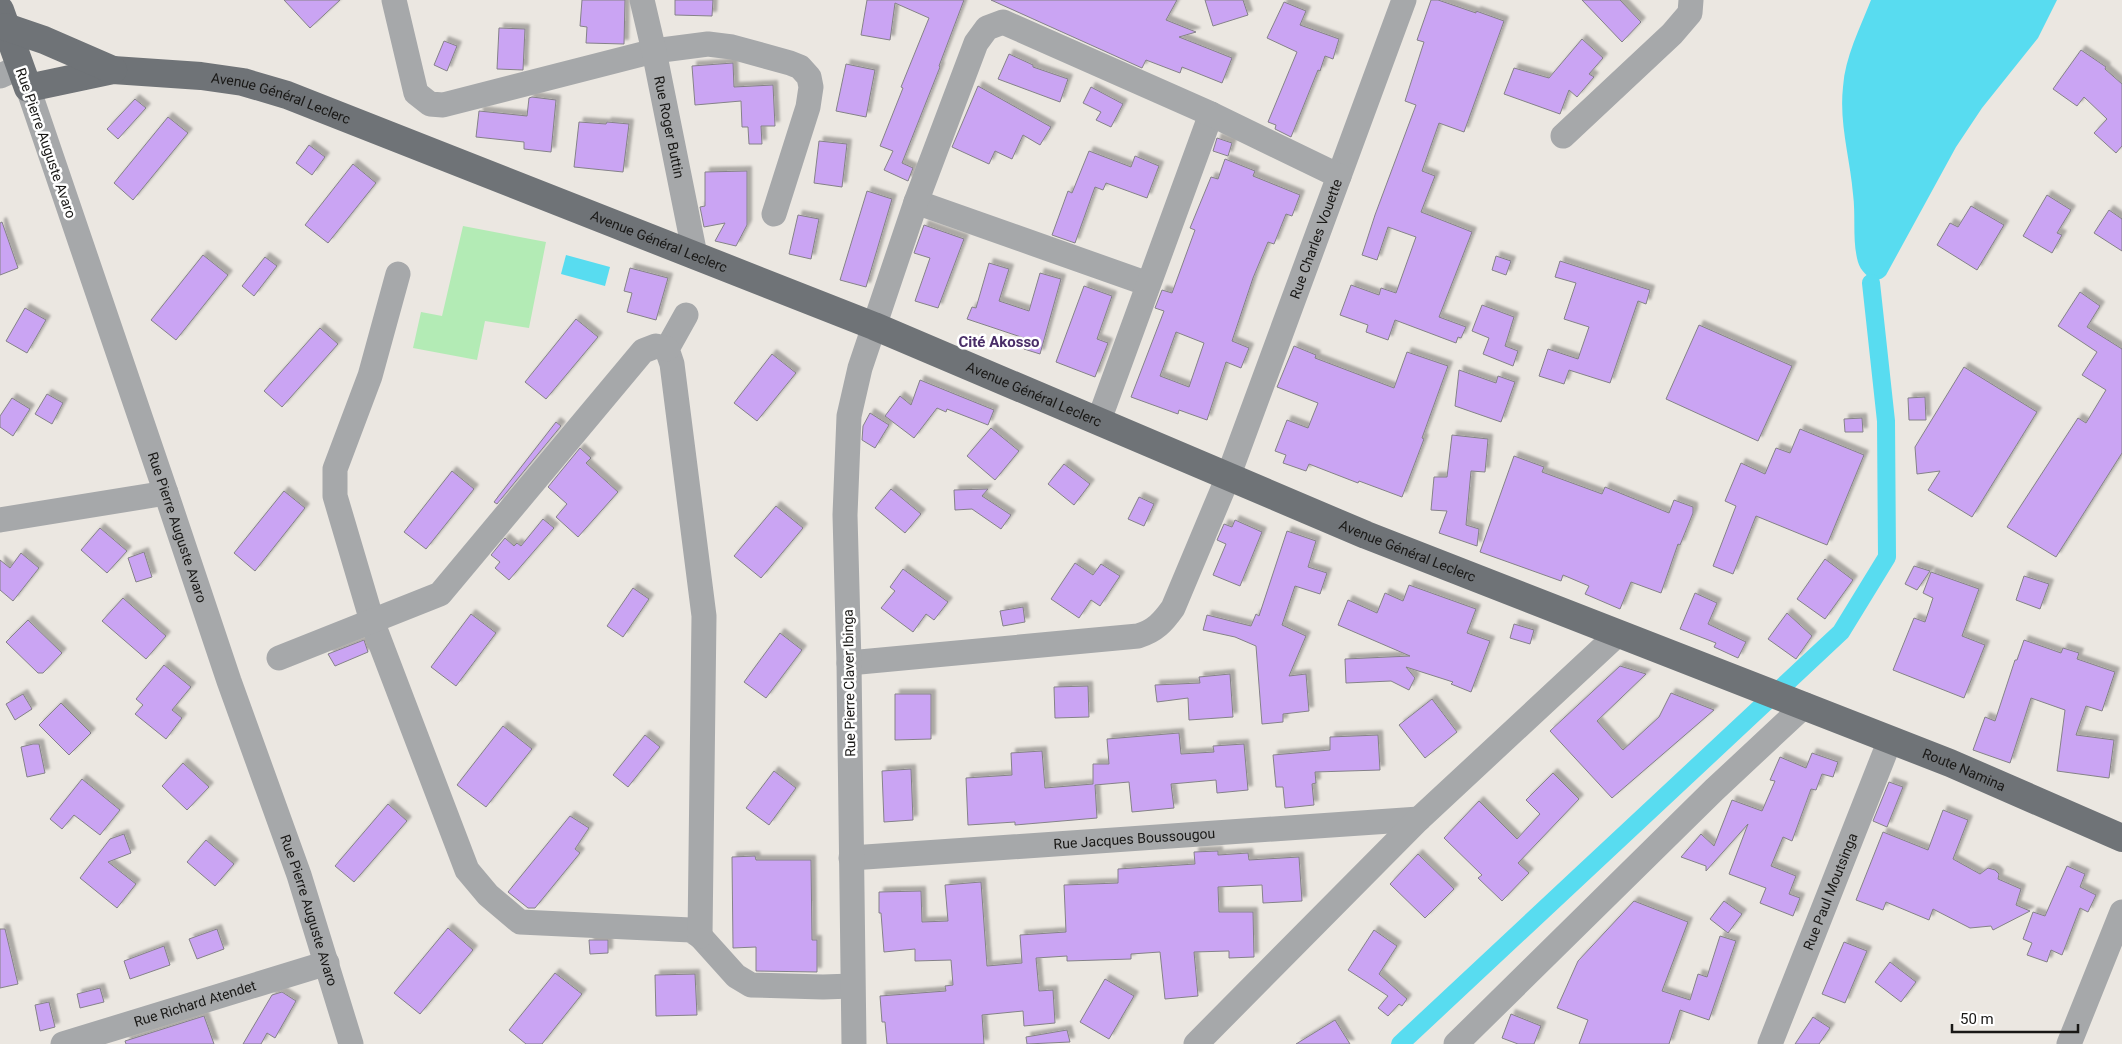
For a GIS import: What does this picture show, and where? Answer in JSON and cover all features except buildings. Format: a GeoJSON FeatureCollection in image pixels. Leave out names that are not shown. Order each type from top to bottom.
{"type":"FeatureCollection","features":[{"type":"Feature","properties":{"kind":"main road"},"geometry":{"type":"LineString","coordinates":[[3,18],[44,40],[113,70]]}},
{"type":"Feature","properties":{"kind":"main road","name":"Rue Pierre Auguste Avaro"},"geometry":{"type":"LineString","coordinates":[[3,18],[16,77]]}},
{"type":"Feature","properties":{"kind":"main road"},"geometry":{"type":"LineString","coordinates":[[16,77],[113,70]]}},
{"type":"Feature","properties":{"kind":"main road","name":"Avenue Général Leclerc"},"geometry":{"type":"LineString","coordinates":[[113,70],[218,78],[243,82],[287,95],[874,326],[1099,420],[1228,477],[1458,572],[1799,703]]}},
{"type":"Feature","properties":{"kind":"main road","name":"Route Namina"},"geometry":{"type":"LineString","coordinates":[[1799,703],[1950,763],[2122,838]]}},
{"type":"Feature","properties":{"kind":"street"},"geometry":{"type":"LineString","coordinates":[[394,0],[416,93],[430,104],[443,105],[654,51],[708,44],[732,47],[800,67],[809,77],[811,87],[808,107],[774,214]]}},
{"type":"Feature","properties":{"kind":"street","name":"Rue Roger Buttin"},"geometry":{"type":"LineString","coordinates":[[642,0],[695,255]]}},
{"type":"Feature","properties":{"kind":"street","name":"Rue Charles Vouette"},"geometry":{"type":"LineString","coordinates":[[849,663],[1138,636],[1151,632],[1161,625],[1173,608],[1228,477],[1404,0]]}},
{"type":"Feature","properties":{"kind":"street"},"geometry":{"type":"LineString","coordinates":[[1563,136],[1672,34],[1690,13],[1691,0]]}},
{"type":"Feature","properties":{"kind":"street","name":"Rue Pierre Claver Ibinga"},"geometry":{"type":"LineString","coordinates":[[854,1044],[845,515],[849,416],[860,368],[916,202],[976,43],[987,28],[1003,22],[1211,114],[1339,176]]}},
{"type":"Feature","properties":{"kind":"street","name":"Rue Pierre Auguste Avaro"},"geometry":{"type":"LineString","coordinates":[[16,77],[166,492],[228,681],[298,875],[351,1044]]}},
{"type":"Feature","properties":{"kind":"street"},"geometry":{"type":"LineString","coordinates":[[1099,420],[1211,114]]}},
{"type":"Feature","properties":{"kind":"street"},"geometry":{"type":"LineString","coordinates":[[916,202],[1148,284]]}},
{"type":"Feature","properties":{"kind":"street"},"geometry":{"type":"LineString","coordinates":[[398,274],[370,376],[335,469],[335,496],[372,621],[467,870],[488,895],[520,922],[690,930],[700,936],[736,976],[751,984],[823,988],[852,986]]}},
{"type":"Feature","properties":{"kind":"street"},"geometry":{"type":"LineString","coordinates":[[686,315],[667,349],[672,364],[704,616],[700,936]]}},
{"type":"Feature","properties":{"kind":"street"},"geometry":{"type":"LineString","coordinates":[[279,658],[440,594],[643,351],[656,346],[667,349]]}},
{"type":"Feature","properties":{"kind":"street"},"geometry":{"type":"LineString","coordinates":[[0,520],[166,492]]}},
{"type":"Feature","properties":{"kind":"street"},"geometry":{"type":"LineString","coordinates":[[1196,1044],[1419,819],[1619,633]]}},
{"type":"Feature","properties":{"kind":"street"},"geometry":{"type":"LineString","coordinates":[[1456,1044],[1714,790],[1799,703]]}},
{"type":"Feature","properties":{"kind":"street","name":"Rue Paul Moutsinga"},"geometry":{"type":"LineString","coordinates":[[1770,1044],[1890,740]]}},
{"type":"Feature","properties":{"kind":"street","name":"Rue Jacques Boussougou"},"geometry":{"type":"LineString","coordinates":[[850,858],[1419,819]]}},
{"type":"Feature","properties":{"kind":"street"},"geometry":{"type":"LineString","coordinates":[[2069,1044],[2122,912]]}},
{"type":"Feature","properties":{"kind":"street","name":"Rue Richard Atendet"},"geometry":{"type":"LineString","coordinates":[[63,1044],[327,963]]}},
{"type":"Feature","properties":{"kind":"green space"},"geometry":{"type":"Polygon","coordinates":[[[463,226],[546,242],[529,328],[485,321],[477,360],[413,348],[421,312],[442,316],[463,226]]]}},
{"type":"Feature","properties":{"kind":"water"},"geometry":{"type":"Polygon","coordinates":[[[1871,0],[2057,0],[2038,38],[1982,108],[1956,147],[1886,275],[1878,280],[1869,277],[1862,270],[1856,254],[1852,181],[1842,114],[1844,76],[1854,43],[1871,0]]]}},
{"type":"Feature","properties":{"kind":"water"},"geometry":{"type":"Polygon","coordinates":[[[566,255],[610,267],[605,286],[561,274],[566,255]]]}},
{"type":"Feature","properties":{"kind":"waterway"},"geometry":{"type":"LineString","coordinates":[[1400,1044],[1841,632],[1887,557],[1886,421],[1871,283]]}},
{"type":"Feature","properties":{"kind":"district","name":"Cité Akosso"},"geometry":{"type":"Point","coordinates":[999,342]}}]}
